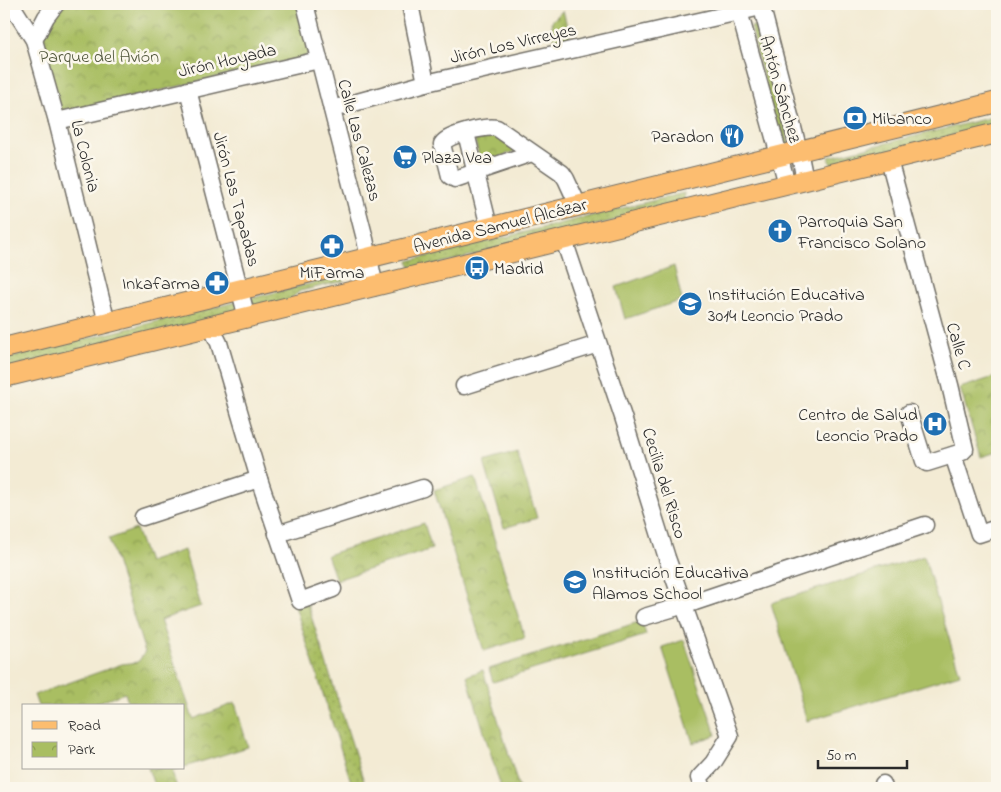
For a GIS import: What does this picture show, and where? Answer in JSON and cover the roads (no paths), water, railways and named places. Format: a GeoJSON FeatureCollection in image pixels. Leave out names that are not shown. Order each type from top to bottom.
{"type":"FeatureCollection","features":[{"type":"Feature","properties":{"kind":"main road","name":"Avenida Samuel Alcázar"},"geometry":{"type":"LineString","coordinates":[[4,348],[997,102]]}},
{"type":"Feature","properties":{"kind":"main road","name":"Avenida Samuel Alcázar"},"geometry":{"type":"LineString","coordinates":[[4,377],[997,133]]}},
{"type":"Feature","properties":{"kind":"street","name":"La Colonia"},"geometry":{"type":"LineString","coordinates":[[11,4],[34,40],[57,121],[107,323]]}},
{"type":"Feature","properties":{"kind":"street"},"geometry":{"type":"LineString","coordinates":[[34,40],[46,17],[56,4]]}},
{"type":"Feature","properties":{"kind":"street","name":"Calle Las Calezas"},"geometry":{"type":"LineString","coordinates":[[306,4],[370,257],[375,286]]}},
{"type":"Feature","properties":{"kind":"street"},"geometry":{"type":"LineString","coordinates":[[410,4],[426,83]]}},
{"type":"Feature","properties":{"kind":"street","name":"Jirón Los Virreyes"},"geometry":{"type":"LineString","coordinates":[[332,109],[426,83],[738,8],[761,5]]}},
{"type":"Feature","properties":{"kind":"street","name":"Antón Sánchez"},"geometry":{"type":"LineString","coordinates":[[761,5],[799,151],[796,182]]}},
{"type":"Feature","properties":{"kind":"street","name":"Antón Sánchez"},"geometry":{"type":"LineString","coordinates":[[738,8],[779,156],[796,182]]}},
{"type":"Feature","properties":{"kind":"street","name":"Jirón Hoyada"},"geometry":{"type":"LineString","coordinates":[[57,121],[319,60]]}},
{"type":"Feature","properties":{"kind":"street","name":"Jirón Las Tapadas"},"geometry":{"type":"LineString","coordinates":[[188,90],[247,318]]}},
{"type":"Feature","properties":{"kind":"street"},"geometry":{"type":"LineString","coordinates":[[532,153],[452,178],[442,144],[446,139],[466,133],[491,127],[497,128],[562,173],[578,205]]}},
{"type":"Feature","properties":{"kind":"street"},"geometry":{"type":"LineString","coordinates":[[466,133],[489,227]]}},
{"type":"Feature","properties":{"kind":"street","name":"Calle C"},"geometry":{"type":"LineString","coordinates":[[889,160],[966,445],[962,452],[952,455]]}},
{"type":"Feature","properties":{"kind":"street","name":"Cecilia del Risco"},"geometry":{"type":"LineString","coordinates":[[564,240],[624,417],[667,558],[730,736],[701,783]]}},
{"type":"Feature","properties":{"kind":"street"},"geometry":{"type":"LineString","coordinates":[[211,327],[219,343],[277,534],[300,600],[333,590]]}},
{"type":"Feature","properties":{"kind":"street"},"geometry":{"type":"LineString","coordinates":[[464,386],[598,344]]}},
{"type":"Feature","properties":{"kind":"street"},"geometry":{"type":"LineString","coordinates":[[910,413],[924,461],[927,463],[952,455],[979,534],[997,528]]}},
{"type":"Feature","properties":{"kind":"street"},"geometry":{"type":"LineString","coordinates":[[143,517],[260,479]]}},
{"type":"Feature","properties":{"kind":"street"},"geometry":{"type":"LineString","coordinates":[[277,534],[423,488]]}},
{"type":"Feature","properties":{"kind":"street"},"geometry":{"type":"LineString","coordinates":[[644,617],[925,526]]}},
{"type":"Feature","properties":{"kind":"place","name":"Mibanco"},"geometry":{"type":"Point","coordinates":[855,118]}},
{"type":"Feature","properties":{"kind":"place","name":"Paradon"},"geometry":{"type":"Point","coordinates":[732,136]}},
{"type":"Feature","properties":{"kind":"place","name":"Plaza Vea"},"geometry":{"type":"Point","coordinates":[405,157]}},
{"type":"Feature","properties":{"kind":"place","name":"Parroquia San Francisco Solano"},"geometry":{"type":"Point","coordinates":[780,231]}},
{"type":"Feature","properties":{"kind":"place","name":"MiFarma"},"geometry":{"type":"Point","coordinates":[332,246]}},
{"type":"Feature","properties":{"kind":"place","name":"Madrid"},"geometry":{"type":"Point","coordinates":[477,268]}},
{"type":"Feature","properties":{"kind":"place","name":"Inkafarma"},"geometry":{"type":"Point","coordinates":[217,283]}},
{"type":"Feature","properties":{"kind":"place","name":"Institución Educativa 3014 Leoncio Prado"},"geometry":{"type":"Point","coordinates":[690,304]}},
{"type":"Feature","properties":{"kind":"place","name":"Centro de Salud Leoncio Prado"},"geometry":{"type":"Point","coordinates":[935,424]}},
{"type":"Feature","properties":{"kind":"place","name":"Institución Educativa Alamos School"},"geometry":{"type":"Point","coordinates":[575,582]}},
{"type":"Feature","properties":{"kind":"park label","name":"Parque del Avión"},"geometry":{"type":"Point","coordinates":[99,56]}}]}
